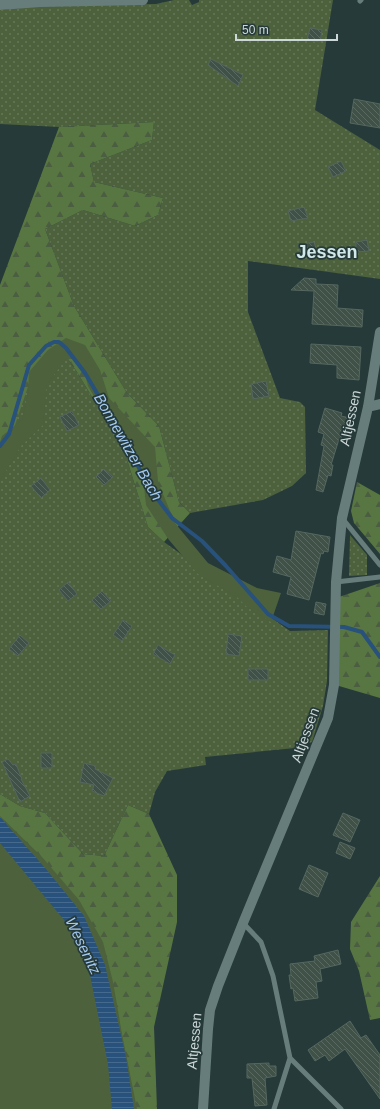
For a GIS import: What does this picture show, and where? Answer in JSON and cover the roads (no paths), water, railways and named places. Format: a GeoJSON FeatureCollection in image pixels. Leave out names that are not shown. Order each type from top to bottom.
{"type":"FeatureCollection","features":[{"type":"Feature","properties":{"kind":"street"},"geometry":{"type":"LineString","coordinates":[[0,5],[40,2],[143,0]]}},
{"type":"Feature","properties":{"kind":"street","name":"Altjessen"},"geometry":{"type":"LineString","coordinates":[[203,1109],[210,1010],[243,923],[328,718],[334,685],[336,582],[342,518],[368,407],[380,332]]}},
{"type":"Feature","properties":{"kind":"street"},"geometry":{"type":"LineString","coordinates":[[368,407],[380,404]]}},
{"type":"Feature","properties":{"kind":"lane"},"geometry":{"type":"LineString","coordinates":[[342,518],[380,565]]}},
{"type":"Feature","properties":{"kind":"lane"},"geometry":{"type":"LineString","coordinates":[[336,582],[380,577]]}},
{"type":"Feature","properties":{"kind":"lane"},"geometry":{"type":"LineString","coordinates":[[243,923],[261,942],[273,976],[290,1058],[274,1109]]}},
{"type":"Feature","properties":{"kind":"lane"},"geometry":{"type":"LineString","coordinates":[[290,1058],[341,1109]]}},
{"type":"Feature","properties":{"kind":"water","name":"Wesenitz"},"geometry":{"type":"Polygon","coordinates":[[[0,817],[46,869],[84,916],[105,965],[126,1057],[134,1109],[112,1109],[108,1064],[90,975],[69,926],[0,843],[0,817]]]}},
{"type":"Feature","properties":{"kind":"waterway","name":"Bonnewitzer Bach"},"geometry":{"type":"LineString","coordinates":[[0,446],[9,434],[29,365],[46,346],[54,342],[59,342],[66,348],[85,373],[123,437],[150,489],[172,518],[202,541],[268,614],[289,626],[344,627],[362,632],[380,657]]}},
{"type":"Feature","properties":{"kind":"district","name":"Jessen"},"geometry":{"type":"Point","coordinates":[327,252]}}]}
